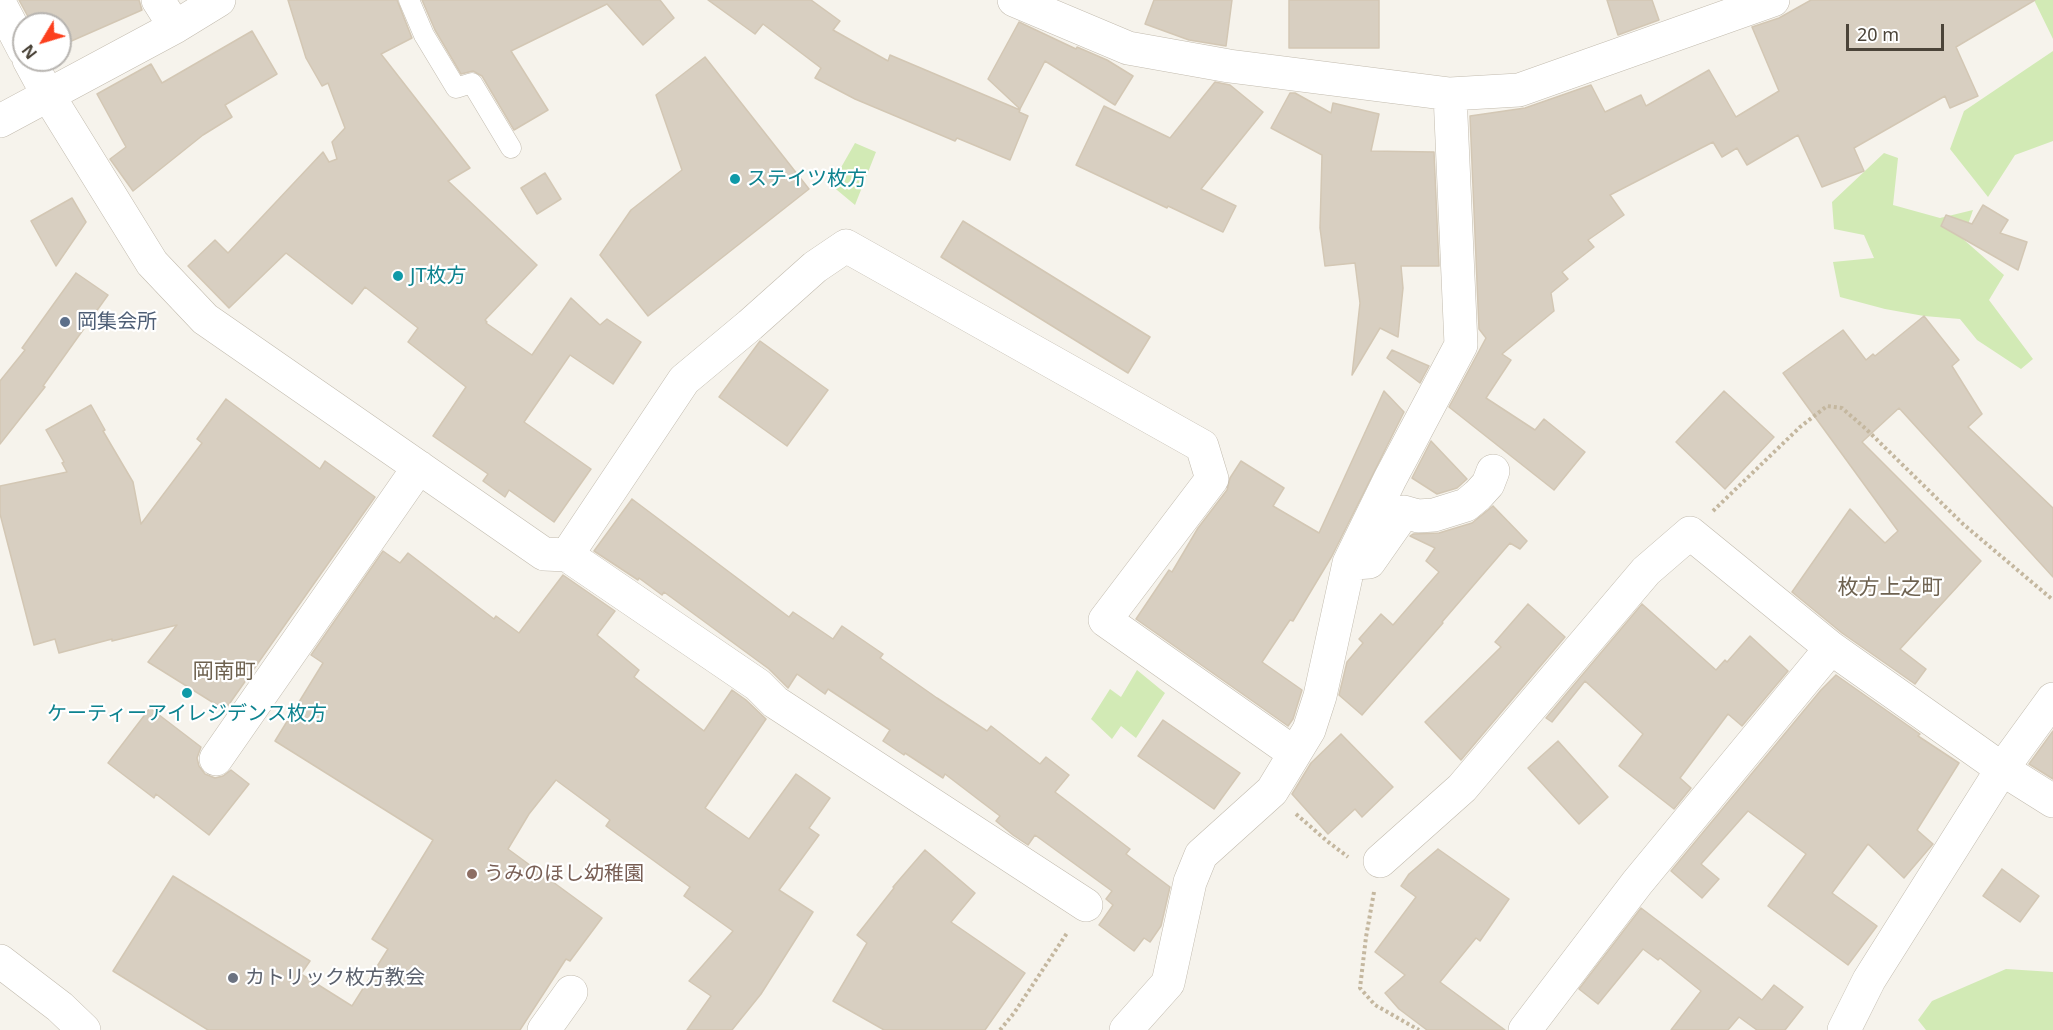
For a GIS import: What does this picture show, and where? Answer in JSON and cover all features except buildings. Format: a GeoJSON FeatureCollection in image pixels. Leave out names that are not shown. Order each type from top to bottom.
{"type":"FeatureCollection","features":[{"type":"Feature","properties":{"kind":"street"},"geometry":{"type":"LineString","coordinates":[[0,121],[48,95],[166,13],[219,0]]}},
{"type":"Feature","properties":{"kind":"street"},"geometry":{"type":"LineString","coordinates":[[1014,0],[1128,48],[1229,66],[1450,94],[1519,90],[1773,0]]}},
{"type":"Feature","properties":{"kind":"street"},"geometry":{"type":"LineString","coordinates":[[0,4],[12,27]]}},
{"type":"Feature","properties":{"kind":"street"},"geometry":{"type":"LineString","coordinates":[[36,72],[152,263],[205,319],[544,554],[567,555],[758,685],[775,702],[1086,904]]}},
{"type":"Feature","properties":{"kind":"street"},"geometry":{"type":"LineString","coordinates":[[1126,1030],[1168,983],[1190,882],[1201,855],[1272,791],[1309,730],[1320,696],[1349,563],[1390,479],[1461,345],[1450,94]]}},
{"type":"Feature","properties":{"kind":"street"},"geometry":{"type":"LineString","coordinates":[[567,555],[684,380],[815,267],[846,246],[1202,446],[1212,479],[1105,620],[1294,753]]}},
{"type":"Feature","properties":{"kind":"street"},"geometry":{"type":"LineString","coordinates":[[216,759],[419,467]]}},
{"type":"Feature","properties":{"kind":"street"},"geometry":{"type":"LineString","coordinates":[[1349,563],[1369,562],[1404,512],[1418,516],[1434,515],[1466,505],[1488,484],[1493,471]]}},
{"type":"Feature","properties":{"kind":"street"},"geometry":{"type":"LineString","coordinates":[[1380,861],[1462,788],[1646,571],[1690,533],[1831,648],[2002,769],[2053,801]]}},
{"type":"Feature","properties":{"kind":"street"},"geometry":{"type":"LineString","coordinates":[[1525,1030],[1637,884],[1831,648]]}},
{"type":"Feature","properties":{"kind":"street"},"geometry":{"type":"LineString","coordinates":[[1844,1030],[1869,980],[2002,769],[2053,699]]}},
{"type":"Feature","properties":{"kind":"street"},"geometry":{"type":"LineString","coordinates":[[0,961],[60,1007],[84,1030]]}},
{"type":"Feature","properties":{"kind":"street"},"geometry":{"type":"LineString","coordinates":[[544,1030],[571,992]]}},
{"type":"Feature","properties":{"kind":"street"},"geometry":{"type":"LineString","coordinates":[[60,1007],[107,1030]]}},
{"type":"Feature","properties":{"kind":"lane"},"geometry":{"type":"LineString","coordinates":[[409,0],[424,35],[456,88],[472,83],[512,148]]}},
{"type":"Feature","properties":{"kind":"path"},"geometry":{"type":"LineString","coordinates":[[1690,533],[1800,427],[1827,406],[1842,408],[1963,524],[2053,600]]}},
{"type":"Feature","properties":{"kind":"path"},"geometry":{"type":"LineString","coordinates":[[1272,791],[1327,841],[1353,861],[1380,861],[1366,937],[1360,988],[1375,1005],[1419,1030]]}},
{"type":"Feature","properties":{"kind":"path"},"geometry":{"type":"LineString","coordinates":[[1000,1030],[1014,1013],[1086,904]]}},
{"type":"Feature","properties":{"kind":"green space"},"geometry":{"type":"Polygon","coordinates":[[[2034,0],[2053,0],[2053,39],[2034,0]]]}},
{"type":"Feature","properties":{"kind":"green space"},"geometry":{"type":"Polygon","coordinates":[[[2053,51],[2053,141],[2015,155],[1988,197],[1950,149],[1964,111],[2053,51]]]}},
{"type":"Feature","properties":{"kind":"green space"},"geometry":{"type":"Polygon","coordinates":[[[855,143],[876,152],[855,205],[831,185],[855,143]]]}},
{"type":"Feature","properties":{"kind":"green space"},"geometry":{"type":"Polygon","coordinates":[[[1884,153],[1898,158],[1893,205],[1940,218],[1973,210],[1963,239],[2004,275],[1989,300],[2033,359],[2021,369],[1977,340],[1960,319],[1885,309],[1840,297],[1833,262],[1874,258],[1864,235],[1834,229],[1832,202],[1884,153]]]}},
{"type":"Feature","properties":{"kind":"green space"},"geometry":{"type":"Polygon","coordinates":[[[1137,670],[1165,693],[1136,738],[1121,726],[1112,739],[1091,719],[1110,689],[1121,697],[1137,670]]]}},
{"type":"Feature","properties":{"kind":"green space"},"geometry":{"type":"Polygon","coordinates":[[[2006,969],[2053,972],[2053,1030],[1926,1030],[1918,1020],[1932,1001],[2006,969]]]}},
{"type":"Feature","properties":{"kind":"place","name":"ステイツ枚方"},"geometry":{"type":"Point","coordinates":[735,179]}},
{"type":"Feature","properties":{"kind":"place","name":"JT枚方"},"geometry":{"type":"Point","coordinates":[398,276]}},
{"type":"Feature","properties":{"kind":"place","name":"岡集会所"},"geometry":{"type":"Point","coordinates":[65,322]}},
{"type":"Feature","properties":{"kind":"place","name":"ケーティーアイレジデンス枚方"},"geometry":{"type":"Point","coordinates":[187,693]}},
{"type":"Feature","properties":{"kind":"place","name":"うみのほし幼稚園"},"geometry":{"type":"Point","coordinates":[472,874]}},
{"type":"Feature","properties":{"kind":"place","name":"カトリック枚方教会"},"geometry":{"type":"Point","coordinates":[233,978]}},
{"type":"Feature","properties":{"kind":"district","name":"枚方上之町"},"geometry":{"type":"Point","coordinates":[1890,588]}},
{"type":"Feature","properties":{"kind":"district","name":"岡南町"},"geometry":{"type":"Point","coordinates":[224,672]}}]}
